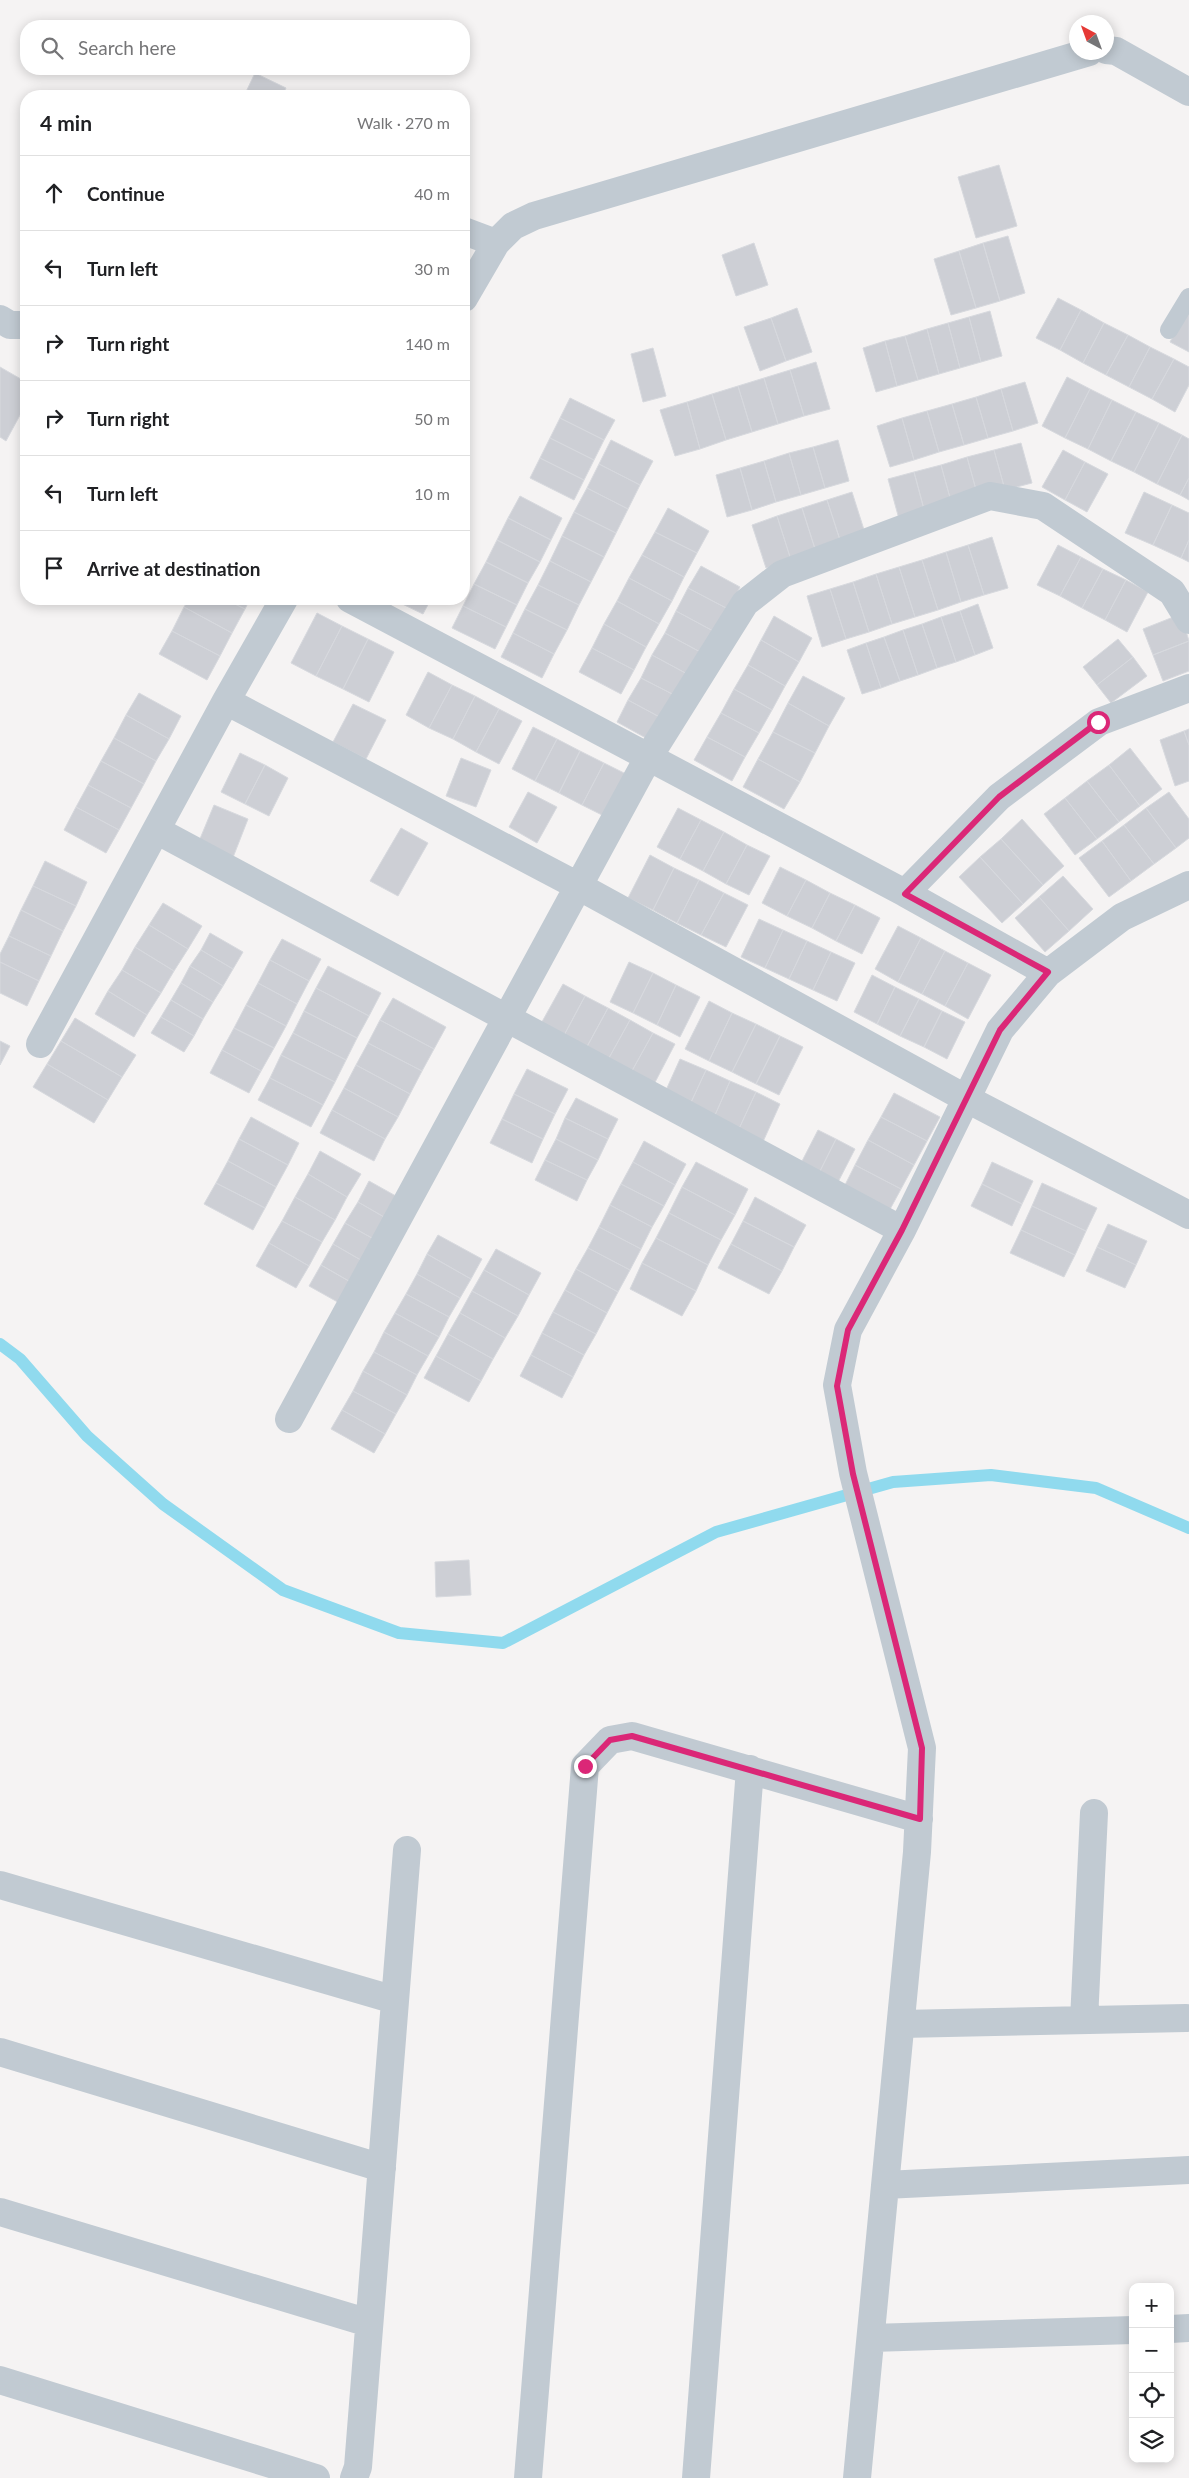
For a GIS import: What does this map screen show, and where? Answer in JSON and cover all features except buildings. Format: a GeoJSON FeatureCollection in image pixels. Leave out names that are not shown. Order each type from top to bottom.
{"type":"FeatureCollection","features":[{"type":"Feature","properties":{"kind":"street"},"geometry":{"type":"LineString","coordinates":[[1114,51],[1189,92]]}},
{"type":"Feature","properties":{"kind":"street"},"geometry":{"type":"LineString","coordinates":[[470,288],[496,244],[513,226],[534,216],[1069,58]]}},
{"type":"Feature","properties":{"kind":"street"},"geometry":{"type":"LineString","coordinates":[[470,233],[496,244]]}},
{"type":"Feature","properties":{"kind":"street"},"geometry":{"type":"LineString","coordinates":[[0,319],[10,325],[20,324]]}},
{"type":"Feature","properties":{"kind":"street"},"geometry":{"type":"LineString","coordinates":[[289,1419],[580,887],[648,758],[745,603],[782,574],[990,496],[1043,506],[1172,592],[1189,620]]}},
{"type":"Feature","properties":{"kind":"street"},"geometry":{"type":"LineString","coordinates":[[40,1044],[226,701],[281,605]]}},
{"type":"Feature","properties":{"kind":"street"},"geometry":{"type":"LineString","coordinates":[[361,605],[1048,972]]}},
{"type":"Feature","properties":{"kind":"street"},"geometry":{"type":"LineString","coordinates":[[905,894],[999,797],[1098,722],[1189,688]]}},
{"type":"Feature","properties":{"kind":"street"},"geometry":{"type":"LineString","coordinates":[[226,701],[580,887],[967,1099],[1189,1215]]}},
{"type":"Feature","properties":{"kind":"street"},"geometry":{"type":"LineString","coordinates":[[156,830],[902,1230]]}},
{"type":"Feature","properties":{"kind":"street"},"geometry":{"type":"LineString","coordinates":[[857,2478],[920,1819],[922,1748],[853,1474],[837,1386],[846,1339],[848,1330],[902,1230],[1000,1030],[1048,972],[1122,917],[1189,884]]}},
{"type":"Feature","properties":{"kind":"street"},"geometry":{"type":"LineString","coordinates":[[528,2478],[585,1766],[610,1740],[632,1736],[920,1819]]}},
{"type":"Feature","properties":{"kind":"street"},"geometry":{"type":"LineString","coordinates":[[696,2478],[750,1769]]}},
{"type":"Feature","properties":{"kind":"street"},"geometry":{"type":"LineString","coordinates":[[1084,2020],[1094,1813]]}},
{"type":"Feature","properties":{"kind":"street"},"geometry":{"type":"LineString","coordinates":[[354,2478],[358,2467],[408,1850]]}},
{"type":"Feature","properties":{"kind":"street"},"geometry":{"type":"LineString","coordinates":[[0,1885],[395,2000]]}},
{"type":"Feature","properties":{"kind":"street"},"geometry":{"type":"LineString","coordinates":[[901,2024],[1186,2018]]}},
{"type":"Feature","properties":{"kind":"street"},"geometry":{"type":"LineString","coordinates":[[0,2052],[382,2168]]}},
{"type":"Feature","properties":{"kind":"street"},"geometry":{"type":"LineString","coordinates":[[885,2185],[1189,2170]]}},
{"type":"Feature","properties":{"kind":"street"},"geometry":{"type":"LineString","coordinates":[[0,2212],[370,2323]]}},
{"type":"Feature","properties":{"kind":"street"},"geometry":{"type":"LineString","coordinates":[[1174,2329],[1189,2328]]}},
{"type":"Feature","properties":{"kind":"street"},"geometry":{"type":"LineString","coordinates":[[871,2338],[1129,2330]]}},
{"type":"Feature","properties":{"kind":"street"},"geometry":{"type":"LineString","coordinates":[[0,2380],[316,2478]]}},
{"type":"Feature","properties":{"kind":"lane"},"geometry":{"type":"LineString","coordinates":[[1169,330],[1189,296]]}},
{"type":"Feature","properties":{"kind":"waterway"},"geometry":{"type":"LineString","coordinates":[[0,1344],[20,1359],[87,1436],[163,1504],[283,1590],[399,1633],[503,1643],[716,1532],[893,1482],[991,1475],[1096,1488],[1189,1528]]}},
{"type":"Feature","properties":{"kind":"route"},"geometry":{"type":"LineString","coordinates":[[585,1766],[610,1740],[632,1736],[920,1819],[922,1748],[853,1474],[837,1386],[848,1330],[902,1230],[1000,1030],[1048,972],[905,894],[999,797],[1098,722]]}}]}
